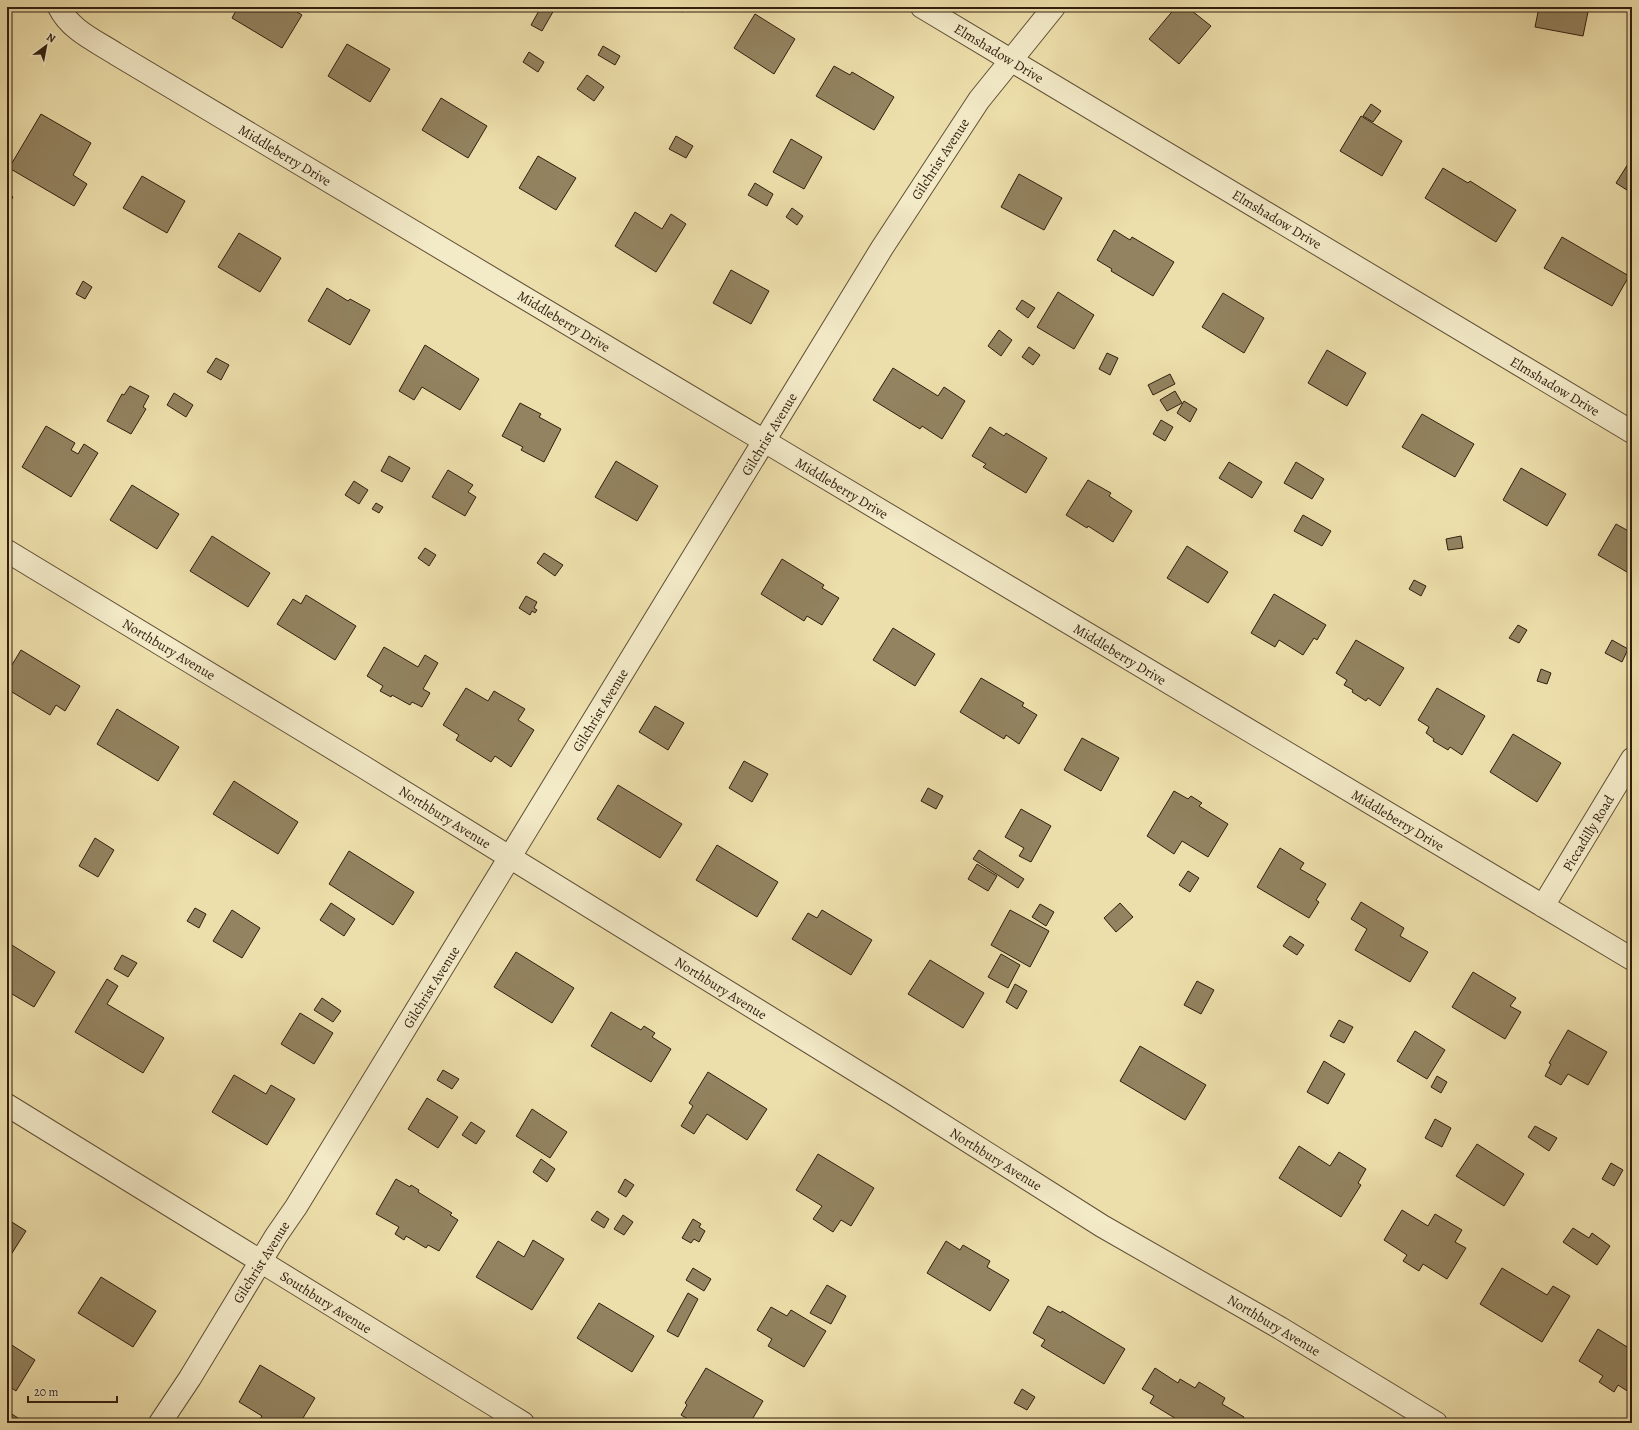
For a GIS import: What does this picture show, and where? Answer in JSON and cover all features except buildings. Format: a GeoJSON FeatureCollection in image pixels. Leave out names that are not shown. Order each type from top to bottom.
{"type":"FeatureCollection","features":[{"type":"Feature","properties":{"kind":"street","name":"Middleberry Drive"},"geometry":{"type":"LineString","coordinates":[[59,7],[64,16],[74,27],[116,54],[1632,959]]}},
{"type":"Feature","properties":{"kind":"street","name":"Elmshadow Drive"},"geometry":{"type":"LineString","coordinates":[[922,7],[1632,432]]}},
{"type":"Feature","properties":{"kind":"street","name":"Gilchrist Avenue"},"geometry":{"type":"LineString","coordinates":[[160,1423],[510,858],[886,242],[979,100],[1054,7]]}},
{"type":"Feature","properties":{"kind":"street","name":"Northbury Avenue"},"geometry":{"type":"LineString","coordinates":[[7,551],[888,1091],[1102,1226],[1280,1328],[1436,1423]]}},
{"type":"Feature","properties":{"kind":"street","name":"Piccadilly Road"},"geometry":{"type":"LineString","coordinates":[[1543,906],[1632,759]]}},
{"type":"Feature","properties":{"kind":"street","name":"Southbury Avenue"},"geometry":{"type":"LineString","coordinates":[[7,1105],[523,1423]]}}]}
